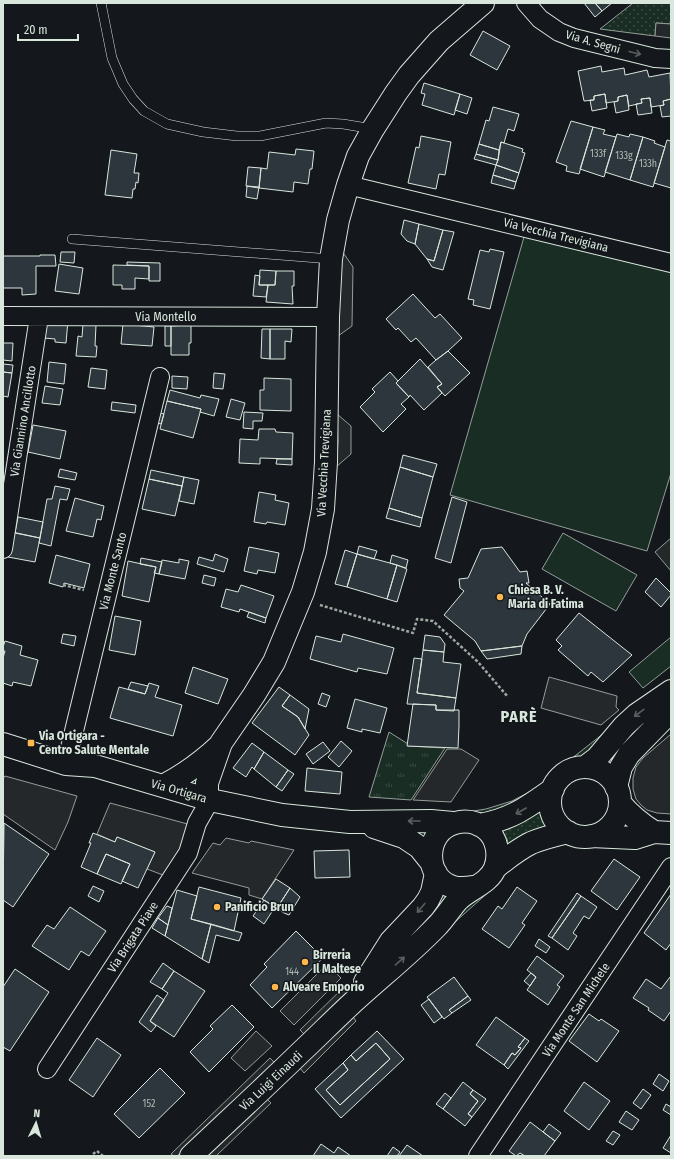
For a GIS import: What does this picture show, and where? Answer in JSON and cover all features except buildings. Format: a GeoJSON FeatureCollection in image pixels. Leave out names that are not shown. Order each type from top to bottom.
{"type":"FeatureCollection","features":[{"type":"Feature","properties":{"kind":"street","name":"Via Vecchia Trevigiana"},"geometry":{"type":"LineString","coordinates":[[210,800],[207,792],[207,783],[222,744],[254,696],[274,662],[303,592],[315,552],[323,509],[326,462],[328,318],[331,259],[338,220],[348,185],[358,156],[373,129],[410,75],[439,41],[483,3]]}},
{"type":"Feature","properties":{"kind":"street","name":"Via A. Segni"},"geometry":{"type":"LineString","coordinates":[[526,3],[540,19],[559,32],[574,38],[663,59]]}},
{"type":"Feature","properties":{"kind":"street","name":"Via Vecchia Trevigiana"},"geometry":{"type":"LineString","coordinates":[[348,185],[671,263]]}},
{"type":"Feature","properties":{"kind":"street","name":"Via Montello"},"geometry":{"type":"LineString","coordinates":[[3,316],[328,318]]}},
{"type":"Feature","properties":{"kind":"street","name":"Via Giannino Ancillotto"},"geometry":{"type":"LineString","coordinates":[[3,549],[39,317]]}},
{"type":"Feature","properties":{"kind":"street","name":"Via Monte Santo"},"geometry":{"type":"LineString","coordinates":[[66,764],[160,377]]}},
{"type":"Feature","properties":{"kind":"street"},"geometry":{"type":"LineString","coordinates":[[585,767],[597,758],[624,726],[636,715],[671,691]]}},
{"type":"Feature","properties":{"kind":"street"},"geometry":{"type":"LineString","coordinates":[[590,836],[607,829],[614,822],[618,813],[621,767],[629,754],[671,711]]}},
{"type":"Feature","properties":{"kind":"street","name":"Via Vecchia Trevigiana"},"geometry":{"type":"LineString","coordinates":[[163,786],[181,777],[222,744]]}},
{"type":"Feature","properties":{"kind":"street","name":"Via Ortigara"},"geometry":{"type":"LineString","coordinates":[[5,748],[66,764],[95,766],[210,800],[282,815],[358,822],[431,821],[453,823]]}},
{"type":"Feature","properties":{"kind":"street"},"geometry":{"type":"LineString","coordinates":[[568,832],[560,826],[554,818],[550,798],[558,780],[565,773],[585,767],[604,773],[611,779],[618,795],[629,813],[642,824],[662,832]]}},
{"type":"Feature","properties":{"kind":"street"},"geometry":{"type":"LineString","coordinates":[[479,825],[493,822],[517,813],[553,789]]}},
{"type":"Feature","properties":{"kind":"street","name":"Via Brigata Piave"},"geometry":{"type":"LineString","coordinates":[[46,1069],[188,852],[197,823],[210,800]]}},
{"type":"Feature","properties":{"kind":"street","name":"Via Ortigara"},"geometry":{"type":"LineString","coordinates":[[358,822],[404,837],[419,847],[433,867]]}},
{"type":"Feature","properties":{"kind":"street"},"geometry":{"type":"LineString","coordinates":[[453,823],[466,822],[479,825],[487,830],[494,838],[497,848],[498,858],[495,868]]}},
{"type":"Feature","properties":{"kind":"street","name":"Via Luigi Einaudi"},"geometry":{"type":"LineString","coordinates":[[350,1005],[391,941],[428,900],[432,892],[433,867],[431,852],[433,843],[438,834],[444,828],[453,823]]}},
{"type":"Feature","properties":{"kind":"street","name":"Via Luigi Einaudi"},"geometry":{"type":"LineString","coordinates":[[192,1156],[350,1005],[418,945],[438,925],[458,900],[474,887],[483,883],[495,868],[530,843],[568,832],[575,835],[590,836]]}},
{"type":"Feature","properties":{"kind":"street"},"geometry":{"type":"LineString","coordinates":[[590,836],[635,838],[662,832]]}},
{"type":"Feature","properties":{"kind":"street"},"geometry":{"type":"LineString","coordinates":[[433,867],[443,881],[452,887],[463,889],[474,887]]}},
{"type":"Feature","properties":{"kind":"street","name":"Via Monte San Michele"},"geometry":{"type":"LineString","coordinates":[[481,1155],[671,867]]}},
{"type":"Feature","properties":{"kind":"lane"},"geometry":{"type":"LineString","coordinates":[[101,3],[112,58],[123,84],[133,99],[144,111],[167,124],[202,132],[237,136],[260,136],[326,123],[373,129]]}},
{"type":"Feature","properties":{"kind":"lane"},"geometry":{"type":"LineString","coordinates":[[72,239],[331,259]]}},
{"type":"Feature","properties":{"kind":"path"},"geometry":{"type":"LineString","coordinates":[[63,585],[84,590]]}},
{"type":"Feature","properties":{"kind":"path"},"geometry":{"type":"LineString","coordinates":[[319,604],[413,633],[417,619],[433,621],[478,662],[508,697]]}},
{"type":"Feature","properties":{"kind":"path"},"geometry":{"type":"LineString","coordinates":[[93,1154],[97,1151],[103,1156]]}},
{"type":"Feature","properties":{"kind":"green space"},"geometry":{"type":"Polygon","coordinates":[[[633,3],[671,3],[671,24],[656,23],[655,36],[600,29],[633,3]]]}},
{"type":"Feature","properties":{"kind":"green space"},"geometry":{"type":"Polygon","coordinates":[[[524,237],[671,268],[671,473],[647,551],[450,495],[524,237]]]}},
{"type":"Feature","properties":{"kind":"green space"},"geometry":{"type":"Polygon","coordinates":[[[563,533],[637,575],[616,611],[542,569],[563,533]]]}},
{"type":"Feature","properties":{"kind":"green space"},"geometry":{"type":"Polygon","coordinates":[[[671,637],[671,666],[643,688],[629,672],[671,637]]]}},
{"type":"Feature","properties":{"kind":"green space"},"geometry":{"type":"Polygon","coordinates":[[[389,732],[408,744],[408,746],[445,748],[411,800],[369,797],[389,732]]]}},
{"type":"Feature","properties":{"kind":"green space"},"geometry":{"type":"Polygon","coordinates":[[[604,733],[604,735],[583,758],[566,763],[604,733]]]}},
{"type":"Feature","properties":{"kind":"green space"},"geometry":{"type":"Polygon","coordinates":[[[535,789],[516,803],[486,813],[467,812],[486,809],[512,801],[535,789]]]}},
{"type":"Feature","properties":{"kind":"green space"},"geometry":{"type":"Polygon","coordinates":[[[542,808],[547,827],[509,847],[507,839],[502,831],[503,829],[542,808]]]}},
{"type":"Feature","properties":{"kind":"green space"},"geometry":{"type":"Polygon","coordinates":[[[491,890],[446,930],[460,909],[491,890]]]}},
{"type":"Feature","properties":{"kind":"green space"},"geometry":{"type":"Polygon","coordinates":[[[442,894],[449,897],[416,936],[412,931],[442,894]]]}},
{"type":"Feature","properties":{"kind":"shaded area"},"geometry":{"type":"Polygon","coordinates":[[[656,23],[671,24],[671,38],[655,36],[656,23]]]}},
{"type":"Feature","properties":{"kind":"shaded area"},"geometry":{"type":"Polygon","coordinates":[[[342,251],[353,267],[352,326],[338,336],[342,251]]]}},
{"type":"Feature","properties":{"kind":"shaded area"},"geometry":{"type":"Polygon","coordinates":[[[337,414],[351,426],[351,454],[336,467],[338,442],[337,414]]]}},
{"type":"Feature","properties":{"kind":"shaded area"},"geometry":{"type":"Polygon","coordinates":[[[671,538],[671,571],[655,552],[671,538]]]}},
{"type":"Feature","properties":{"kind":"shaded area"},"geometry":{"type":"Polygon","coordinates":[[[549,677],[617,696],[616,707],[619,710],[601,725],[541,708],[549,677]]]}},
{"type":"Feature","properties":{"kind":"shaded area"},"geometry":{"type":"Polygon","coordinates":[[[671,734],[671,814],[657,813],[647,810],[636,799],[633,789],[633,778],[636,767],[643,758],[671,734]]]}},
{"type":"Feature","properties":{"kind":"shaded area"},"geometry":{"type":"Polygon","coordinates":[[[447,749],[461,749],[479,760],[451,802],[413,800],[447,749]]]}},
{"type":"Feature","properties":{"kind":"shaded area"},"geometry":{"type":"Polygon","coordinates":[[[5,776],[77,796],[68,822],[55,850],[3,814],[3,779],[5,776]]]}},
{"type":"Feature","properties":{"kind":"shaded area"},"geometry":{"type":"Polygon","coordinates":[[[110,803],[195,826],[163,875],[147,869],[155,852],[117,837],[115,842],[97,834],[110,803]]]}},
{"type":"Feature","properties":{"kind":"shaded area"},"geometry":{"type":"Polygon","coordinates":[[[226,838],[249,843],[251,841],[294,850],[262,899],[249,895],[249,888],[192,873],[213,843],[220,845],[226,838]]]}},
{"type":"Feature","properties":{"kind":"shaded area"},"geometry":{"type":"Polygon","coordinates":[[[327,964],[341,978],[294,1025],[280,1011],[327,964]]]}},
{"type":"Feature","properties":{"kind":"shaded area"},"geometry":{"type":"Polygon","coordinates":[[[348,983],[352,987],[304,1034],[300,1030],[348,983]]]}},
{"type":"Feature","properties":{"kind":"shaded area"},"geometry":{"type":"Polygon","coordinates":[[[353,1017],[356,1021],[304,1073],[300,1068],[353,1017]]]}},
{"type":"Feature","properties":{"kind":"shaded area"},"geometry":{"type":"Polygon","coordinates":[[[256,1031],[272,1046],[245,1071],[231,1058],[256,1031]]]}},
{"type":"Feature","properties":{"kind":"shaded area"},"geometry":{"type":"Polygon","coordinates":[[[270,1058],[274,1062],[177,1156],[171,1154],[270,1058]]]}},
{"type":"Feature","properties":{"kind":"shaded area"},"geometry":{"type":"Polygon","coordinates":[[[267,1099],[271,1103],[216,1156],[208,1156],[267,1099]]]}},
{"type":"Feature","properties":{"kind":"place","name":"Chiesa B. V. Maria di Fatima"},"geometry":{"type":"Point","coordinates":[500,597]}},
{"type":"Feature","properties":{"kind":"place","name":"Via Ortigara - Centro Salute Mentale"},"geometry":{"type":"Point","coordinates":[31,743]}},
{"type":"Feature","properties":{"kind":"place","name":"Panificio Brun"},"geometry":{"type":"Point","coordinates":[217,907]}},
{"type":"Feature","properties":{"kind":"place","name":"Birreria Il Maltese"},"geometry":{"type":"Point","coordinates":[305,962]}},
{"type":"Feature","properties":{"kind":"place","name":"Alveare Emporio"},"geometry":{"type":"Point","coordinates":[275,987]}},
{"type":"Feature","properties":{"kind":"district","name":"PARÈ"},"geometry":{"type":"Point","coordinates":[519,716]}}]}
